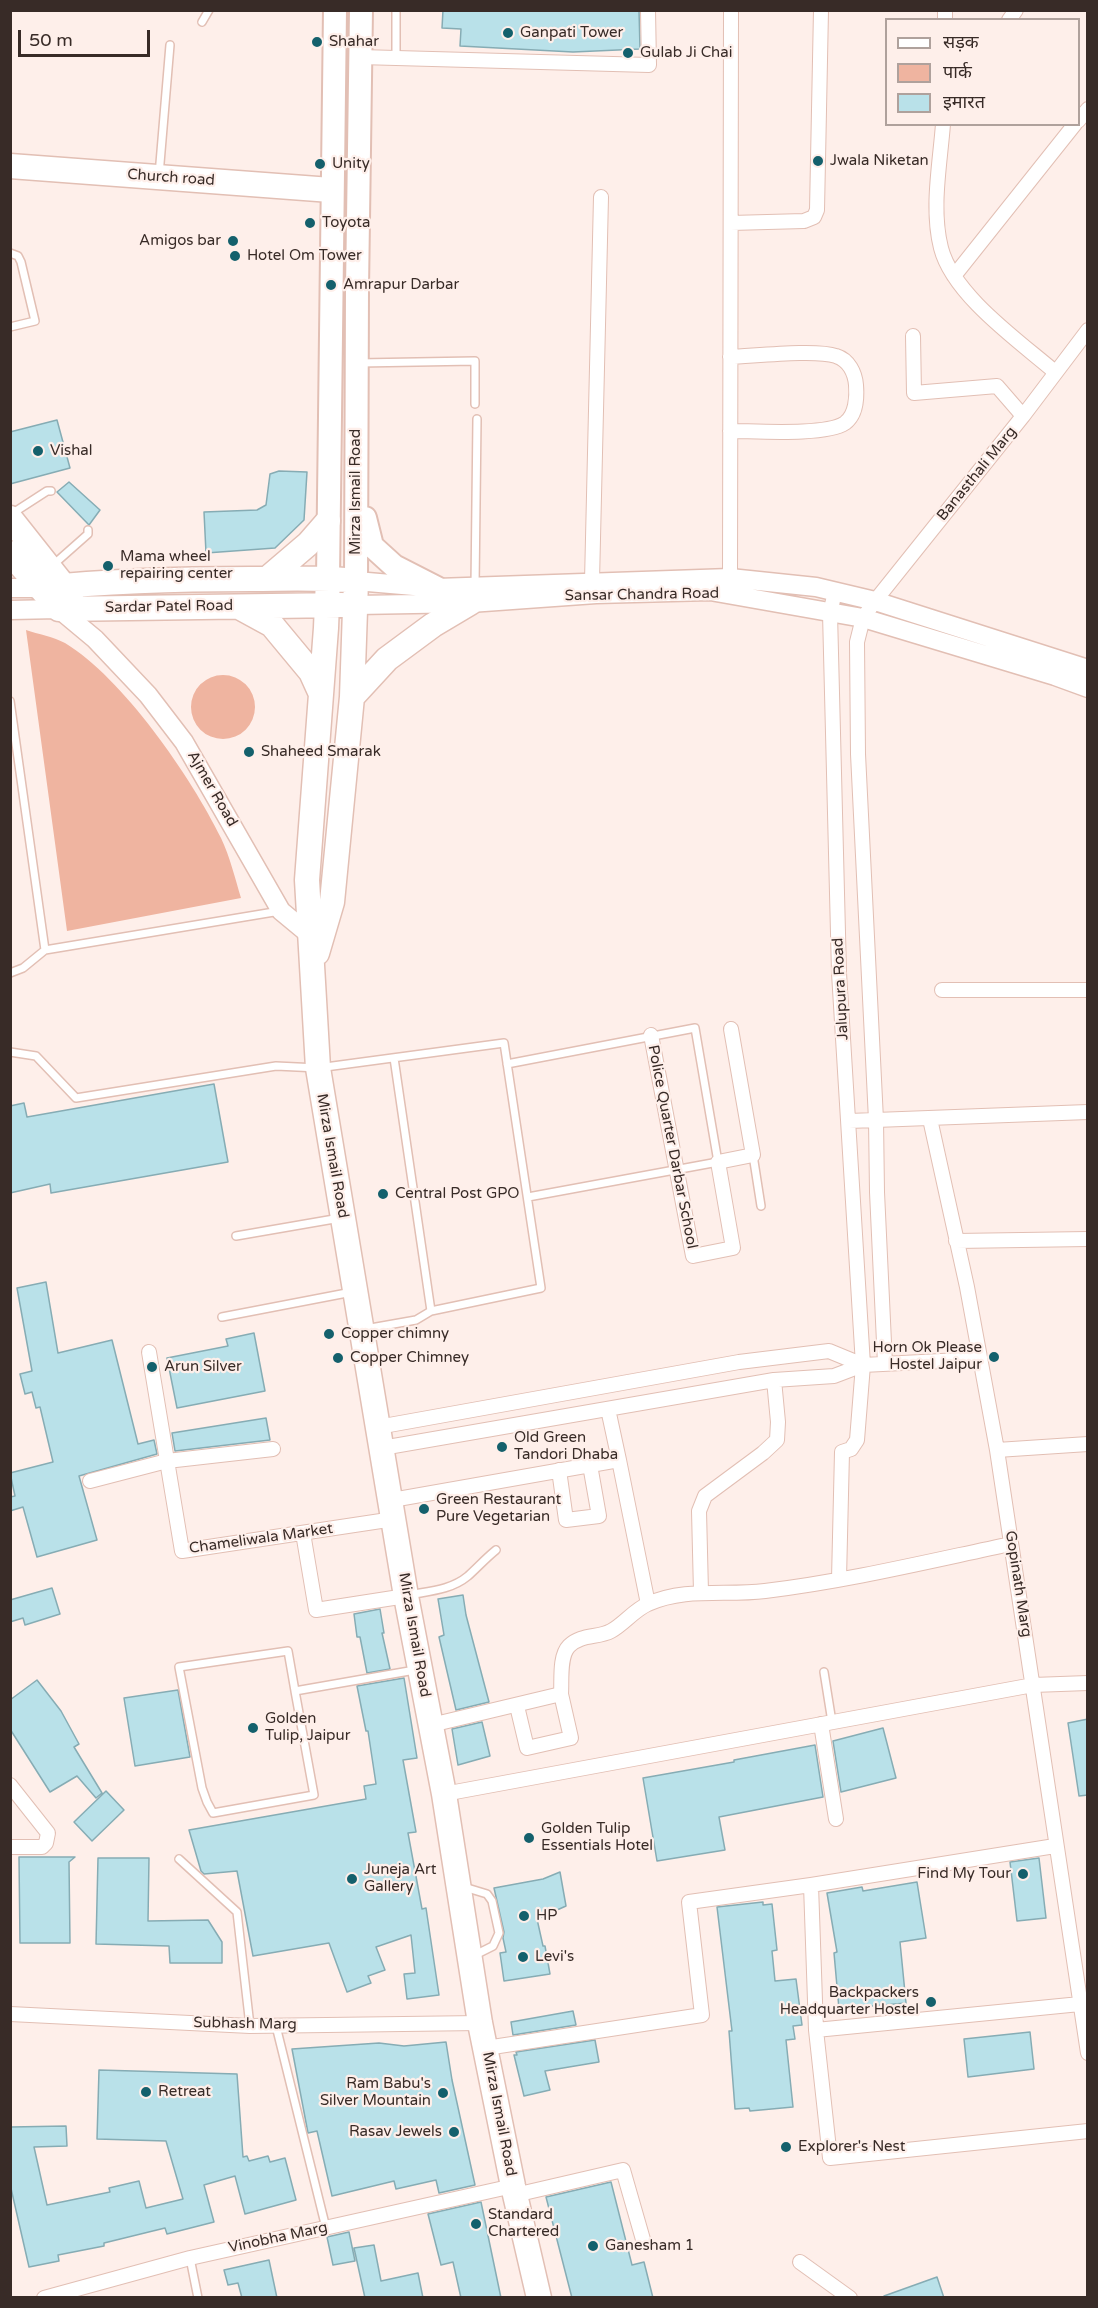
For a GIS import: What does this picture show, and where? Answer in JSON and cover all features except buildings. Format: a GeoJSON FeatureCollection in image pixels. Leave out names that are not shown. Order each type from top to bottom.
{"type":"FeatureCollection","features":[{"type":"Feature","properties":{"kind":"highway","name":"Church road"},"geometry":{"type":"LineString","coordinates":[[10,166],[332,190]]}},
{"type":"Feature","properties":{"kind":"highway"},"geometry":{"type":"LineString","coordinates":[[10,516],[69,608]]}},
{"type":"Feature","properties":{"kind":"highway"},"geometry":{"type":"LineString","coordinates":[[267,579],[308,544],[328,521]]}},
{"type":"Feature","properties":{"kind":"highway"},"geometry":{"type":"LineString","coordinates":[[10,553],[52,580]]}},
{"type":"Feature","properties":{"kind":"highway","name":"Sansar Chandra Road"},"geometry":{"type":"LineString","coordinates":[[328,578],[356,581]]}},
{"type":"Feature","properties":{"kind":"highway","name":"Mirza Ismail Road"},"geometry":{"type":"LineString","coordinates":[[328,578],[307,880],[315,940],[311,970],[318,1068],[406,1596],[444,1794],[480,2023],[514,2191],[539,2298]]}},
{"type":"Feature","properties":{"kind":"highway","name":"Sardar Patel Road"},"geometry":{"type":"LineString","coordinates":[[52,580],[328,578]]}},
{"type":"Feature","properties":{"kind":"highway","name":"Mirza Ismail Road"},"geometry":{"type":"LineString","coordinates":[[315,940],[332,902],[352,697],[357,605],[356,581]]}},
{"type":"Feature","properties":{"kind":"highway"},"geometry":{"type":"LineString","coordinates":[[352,697],[387,659],[473,594]]}},
{"type":"Feature","properties":{"kind":"highway","name":"Sansar Chandra Road"},"geometry":{"type":"LineString","coordinates":[[327,605],[357,605]]}},
{"type":"Feature","properties":{"kind":"highway","name":"Sardar Patel Road"},"geometry":{"type":"LineString","coordinates":[[69,608],[327,605]]}},
{"type":"Feature","properties":{"kind":"highway"},"geometry":{"type":"LineString","coordinates":[[237,606],[272,625],[311,672],[321,694]]}},
{"type":"Feature","properties":{"kind":"main road","name":"Mirza Ismail Road"},"geometry":{"type":"LineString","coordinates":[[328,578],[335,10]]}},
{"type":"Feature","properties":{"kind":"main road","name":"Mirza Ismail Road"},"geometry":{"type":"LineString","coordinates":[[356,581],[356,363],[361,10]]}},
{"type":"Feature","properties":{"kind":"main road"},"geometry":{"type":"LineString","coordinates":[[331,285],[357,289]]}},
{"type":"Feature","properties":{"kind":"main road"},"geometry":{"type":"LineString","coordinates":[[356,484],[372,546],[394,566],[437,588]]}},
{"type":"Feature","properties":{"kind":"street"},"geometry":{"type":"LineString","coordinates":[[360,57],[649,65],[648,10]]}},
{"type":"Feature","properties":{"kind":"street"},"geometry":{"type":"LineString","coordinates":[[730,578],[731,10]]}},
{"type":"Feature","properties":{"kind":"street"},"geometry":{"type":"LineString","coordinates":[[731,223],[804,221],[813,217],[817,210],[820,10]]}},
{"type":"Feature","properties":{"kind":"street"},"geometry":{"type":"LineString","coordinates":[[943,126],[936,210],[941,249],[954,276],[975,303],[1055,372]]}},
{"type":"Feature","properties":{"kind":"street"},"geometry":{"type":"LineString","coordinates":[[954,276],[1074,126]]}},
{"type":"Feature","properties":{"kind":"street"},"geometry":{"type":"LineString","coordinates":[[592,581],[602,197]]}},
{"type":"Feature","properties":{"kind":"street","name":"Banasthali Marg"},"geometry":{"type":"LineString","coordinates":[[863,618],[1088,330]]}},
{"type":"Feature","properties":{"kind":"street"},"geometry":{"type":"LineString","coordinates":[[913,336],[914,393],[997,386],[1023,416]]}},
{"type":"Feature","properties":{"kind":"street"},"geometry":{"type":"LineString","coordinates":[[730,357],[821,354],[837,357],[849,364],[855,377],[857,394],[853,412],[845,423],[829,429],[730,431]]}},
{"type":"Feature","properties":{"kind":"street","name":"Sansar Chandra Road"},"geometry":{"type":"LineString","coordinates":[[357,605],[592,581],[730,578],[816,587],[875,601],[1088,669]]}},
{"type":"Feature","properties":{"kind":"street"},"geometry":{"type":"LineString","coordinates":[[10,588],[52,580]]}},
{"type":"Feature","properties":{"kind":"street","name":"Sansar Chandra Road"},"geometry":{"type":"LineString","coordinates":[[356,581],[437,588],[473,594],[710,591],[863,618],[1088,688]]}},
{"type":"Feature","properties":{"kind":"street","name":"Jalupura Road"},"geometry":{"type":"LineString","coordinates":[[835,592],[830,613],[839,973],[863,1365],[857,1440],[851,1449],[842,1452],[839,1580]]}},
{"type":"Feature","properties":{"kind":"street","name":"Sardar Patel Road"},"geometry":{"type":"LineString","coordinates":[[10,610],[69,608]]}},
{"type":"Feature","properties":{"kind":"street","name":"Ajmer Road"},"geometry":{"type":"LineString","coordinates":[[69,608],[148,695],[184,742],[281,911],[315,940]]}},
{"type":"Feature","properties":{"kind":"street","name":"Jalupura Road"},"geometry":{"type":"LineString","coordinates":[[863,618],[857,642],[858,754],[885,1364]]}},
{"type":"Feature","properties":{"kind":"street"},"geometry":{"type":"LineString","coordinates":[[942,990],[1088,990]]}},
{"type":"Feature","properties":{"kind":"street"},"geometry":{"type":"LineString","coordinates":[[718,1162],[753,1155],[731,1029]]}},
{"type":"Feature","properties":{"kind":"street","name":"Police Quarter Darbar School"},"geometry":{"type":"LineString","coordinates":[[651,1035],[693,1256],[733,1248],[718,1162]]}},
{"type":"Feature","properties":{"kind":"street"},"geometry":{"type":"LineString","coordinates":[[849,1121],[1088,1112]]}},
{"type":"Feature","properties":{"kind":"street","name":"Gopinath Marg"},"geometry":{"type":"LineString","coordinates":[[930,1119],[968,1287],[997,1450],[1055,1846],[1088,2052]]}},
{"type":"Feature","properties":{"kind":"street"},"geometry":{"type":"LineString","coordinates":[[956,1241],[1088,1239]]}},
{"type":"Feature","properties":{"kind":"street"},"geometry":{"type":"LineString","coordinates":[[380,1437],[773,1358],[829,1351],[863,1365]]}},
{"type":"Feature","properties":{"kind":"street","name":"Chameliwala Market"},"geometry":{"type":"LineString","coordinates":[[149,1352],[182,1551],[303,1533],[559,1470],[619,1460]]}},
{"type":"Feature","properties":{"kind":"street"},"geometry":{"type":"LineString","coordinates":[[380,1437],[608,1409],[774,1380],[834,1376],[863,1365],[980,1359]]}},
{"type":"Feature","properties":{"kind":"street"},"geometry":{"type":"LineString","coordinates":[[701,1592],[699,1511],[705,1496],[777,1440],[778,1422],[774,1380]]}},
{"type":"Feature","properties":{"kind":"street"},"geometry":{"type":"LineString","coordinates":[[608,1409],[648,1604]]}},
{"type":"Feature","properties":{"kind":"street"},"geometry":{"type":"LineString","coordinates":[[997,1450],[1088,1444]]}},
{"type":"Feature","properties":{"kind":"street"},"geometry":{"type":"LineString","coordinates":[[90,1481],[167,1461],[273,1449]]}},
{"type":"Feature","properties":{"kind":"street"},"geometry":{"type":"LineString","coordinates":[[559,1470],[566,1520],[599,1516],[590,1465]]}},
{"type":"Feature","properties":{"kind":"street"},"geometry":{"type":"LineString","coordinates":[[303,1533],[316,1610],[406,1596]]}},
{"type":"Feature","properties":{"kind":"street"},"geometry":{"type":"LineString","coordinates":[[517,1706],[527,1748],[571,1738],[561,1694],[563,1661],[567,1647],[578,1639],[611,1631],[648,1604],[701,1592],[763,1592],[839,1580],[1011,1544]]}},
{"type":"Feature","properties":{"kind":"street"},"geometry":{"type":"LineString","coordinates":[[444,1794],[1033,1685],[1088,1683]]}},
{"type":"Feature","properties":{"kind":"street"},"geometry":{"type":"LineString","coordinates":[[431,1725],[561,1694]]}},
{"type":"Feature","properties":{"kind":"street"},"geometry":{"type":"LineString","coordinates":[[827,1723],[836,1819]]}},
{"type":"Feature","properties":{"kind":"street"},"geometry":{"type":"LineString","coordinates":[[10,1785],[48,1833],[46,1843],[42,1847],[10,1847]]}},
{"type":"Feature","properties":{"kind":"street"},"geometry":{"type":"LineString","coordinates":[[486,2048],[702,2015],[689,1902],[1055,1846]]}},
{"type":"Feature","properties":{"kind":"street"},"geometry":{"type":"LineString","coordinates":[[810,1885],[816,2030],[830,2158],[1088,2131]]}},
{"type":"Feature","properties":{"kind":"street"},"geometry":{"type":"LineString","coordinates":[[816,2030],[1080,2004]]}},
{"type":"Feature","properties":{"kind":"street","name":"Subhash Marg"},"geometry":{"type":"LineString","coordinates":[[10,2014],[250,2026],[480,2023]]}},
{"type":"Feature","properties":{"kind":"street","name":"Vinobha Marg"},"geometry":{"type":"LineString","coordinates":[[44,2298],[190,2258],[326,2228],[623,2170],[644,2243]]}},
{"type":"Feature","properties":{"kind":"street"},"geometry":{"type":"LineString","coordinates":[[800,2262],[850,2298]]}},
{"type":"Feature","properties":{"kind":"lane"},"geometry":{"type":"LineString","coordinates":[[202,22],[209,10]]}},
{"type":"Feature","properties":{"kind":"lane"},"geometry":{"type":"LineString","coordinates":[[396,10],[396,58]]}},
{"type":"Feature","properties":{"kind":"lane"},"geometry":{"type":"LineString","coordinates":[[159,177],[170,45]]}},
{"type":"Feature","properties":{"kind":"lane"},"geometry":{"type":"LineString","coordinates":[[10,254],[18,256],[21,262],[35,321],[10,327]]}},
{"type":"Feature","properties":{"kind":"lane"},"geometry":{"type":"LineString","coordinates":[[356,363],[475,361],[475,404]]}},
{"type":"Feature","properties":{"kind":"lane"},"geometry":{"type":"LineString","coordinates":[[473,594],[477,418]]}},
{"type":"Feature","properties":{"kind":"lane"},"geometry":{"type":"LineString","coordinates":[[10,516],[51,490]]}},
{"type":"Feature","properties":{"kind":"lane"},"geometry":{"type":"LineString","coordinates":[[52,580],[88,534],[88,530]]}},
{"type":"Feature","properties":{"kind":"lane"},"geometry":{"type":"LineString","coordinates":[[10,701],[45,950]]}},
{"type":"Feature","properties":{"kind":"lane"},"geometry":{"type":"LineString","coordinates":[[10,973],[23,968],[45,950],[281,911]]}},
{"type":"Feature","properties":{"kind":"lane"},"geometry":{"type":"LineString","coordinates":[[507,1064],[695,1028],[718,1162],[528,1197]]}},
{"type":"Feature","properties":{"kind":"lane"},"geometry":{"type":"LineString","coordinates":[[10,1052],[36,1056],[76,1098],[276,1066],[318,1068],[504,1043],[541,1288],[431,1311],[416,1320],[361,1330]]}},
{"type":"Feature","properties":{"kind":"lane"},"geometry":{"type":"LineString","coordinates":[[394,1058],[431,1311]]}},
{"type":"Feature","properties":{"kind":"lane"},"geometry":{"type":"LineString","coordinates":[[753,1155],[761,1206]]}},
{"type":"Feature","properties":{"kind":"lane"},"geometry":{"type":"LineString","coordinates":[[236,1236],[342,1218]]}},
{"type":"Feature","properties":{"kind":"lane"},"geometry":{"type":"LineString","coordinates":[[222,1317],[355,1291]]}},
{"type":"Feature","properties":{"kind":"lane"},"geometry":{"type":"LineString","coordinates":[[406,1596],[443,1589],[454,1584],[467,1576],[496,1550]]}},
{"type":"Feature","properties":{"kind":"lane"},"geometry":{"type":"LineString","coordinates":[[288,1651],[295,1691],[314,1795],[213,1813],[202,1788],[179,1667],[288,1651]]}},
{"type":"Feature","properties":{"kind":"lane"},"geometry":{"type":"LineString","coordinates":[[295,1691],[420,1669]]}},
{"type":"Feature","properties":{"kind":"lane"},"geometry":{"type":"LineString","coordinates":[[824,1672],[827,1723]]}},
{"type":"Feature","properties":{"kind":"lane"},"geometry":{"type":"LineString","coordinates":[[179,1859],[237,1912],[250,2026]]}},
{"type":"Feature","properties":{"kind":"lane"},"geometry":{"type":"LineString","coordinates":[[458,1885],[487,1894],[492,1901],[499,1933],[493,1946],[470,1957]]}},
{"type":"Feature","properties":{"kind":"lane"},"geometry":{"type":"LineString","coordinates":[[276,2026],[326,2228]]}},
{"type":"Feature","properties":{"kind":"lane"},"geometry":{"type":"LineString","coordinates":[[190,2258],[198,2298]]}},
{"type":"Feature","properties":{"kind":"green space"},"geometry":{"type":"Polygon","coordinates":[[[26,630],[61,641],[87,659],[109,679],[154,731],[192,787],[221,838],[241,898],[67,931],[26,630]]]}},
{"type":"Feature","properties":{"kind":"green space"},"geometry":{"type":"Polygon","coordinates":[[[223,675],[241,681],[249,689],[255,707],[249,725],[241,733],[223,739],[205,733],[197,725],[191,707],[197,689],[205,681],[223,675]]]}},
{"type":"Feature","properties":{"kind":"place","name":"Ganpati Tower"},"geometry":{"type":"Point","coordinates":[508,33]}},
{"type":"Feature","properties":{"kind":"place","name":"Shahar"},"geometry":{"type":"Point","coordinates":[317,42]}},
{"type":"Feature","properties":{"kind":"place","name":"Gulab Ji Chai"},"geometry":{"type":"Point","coordinates":[628,53]}},
{"type":"Feature","properties":{"kind":"place","name":"Jwala Niketan"},"geometry":{"type":"Point","coordinates":[818,161]}},
{"type":"Feature","properties":{"kind":"place","name":"Unity"},"geometry":{"type":"Point","coordinates":[320,164]}},
{"type":"Feature","properties":{"kind":"place","name":"Toyota"},"geometry":{"type":"Point","coordinates":[310,223]}},
{"type":"Feature","properties":{"kind":"place","name":"Amigos bar"},"geometry":{"type":"Point","coordinates":[233,241]}},
{"type":"Feature","properties":{"kind":"place","name":"Hotel Om Tower"},"geometry":{"type":"Point","coordinates":[235,256]}},
{"type":"Feature","properties":{"kind":"place","name":"Amrapur Darbar"},"geometry":{"type":"Point","coordinates":[331,285]}},
{"type":"Feature","properties":{"kind":"place","name":"Vishal"},"geometry":{"type":"Point","coordinates":[38,451]}},
{"type":"Feature","properties":{"kind":"place","name":"Mama wheel repairing center"},"geometry":{"type":"Point","coordinates":[108,566]}},
{"type":"Feature","properties":{"kind":"place","name":"Shaheed Smarak"},"geometry":{"type":"Point","coordinates":[249,752]}},
{"type":"Feature","properties":{"kind":"place","name":"Central Post GPO"},"geometry":{"type":"Point","coordinates":[383,1194]}},
{"type":"Feature","properties":{"kind":"place","name":"Copper chimny"},"geometry":{"type":"Point","coordinates":[329,1334]}},
{"type":"Feature","properties":{"kind":"place","name":"Horn Ok Please Hostel Jaipur"},"geometry":{"type":"Point","coordinates":[994,1357]}},
{"type":"Feature","properties":{"kind":"place","name":"Copper Chimney"},"geometry":{"type":"Point","coordinates":[338,1358]}},
{"type":"Feature","properties":{"kind":"place","name":"Arun Silver"},"geometry":{"type":"Point","coordinates":[152,1367]}},
{"type":"Feature","properties":{"kind":"place","name":"Old Green Tandori Dhaba"},"geometry":{"type":"Point","coordinates":[502,1447]}},
{"type":"Feature","properties":{"kind":"place","name":"Green Restaurant Pure Vegetarian"},"geometry":{"type":"Point","coordinates":[424,1509]}},
{"type":"Feature","properties":{"kind":"place","name":"Golden Tulip, Jaipur"},"geometry":{"type":"Point","coordinates":[253,1728]}},
{"type":"Feature","properties":{"kind":"place","name":"Golden Tulip Essentials Hotel"},"geometry":{"type":"Point","coordinates":[529,1838]}},
{"type":"Feature","properties":{"kind":"place","name":"Find My Tour"},"geometry":{"type":"Point","coordinates":[1023,1874]}},
{"type":"Feature","properties":{"kind":"place","name":"Juneja Art Gallery"},"geometry":{"type":"Point","coordinates":[352,1879]}},
{"type":"Feature","properties":{"kind":"place","name":"HP"},"geometry":{"type":"Point","coordinates":[524,1916]}},
{"type":"Feature","properties":{"kind":"place","name":"Levi's"},"geometry":{"type":"Point","coordinates":[523,1957]}},
{"type":"Feature","properties":{"kind":"place","name":"Backpackers Headquarter Hostel"},"geometry":{"type":"Point","coordinates":[931,2002]}},
{"type":"Feature","properties":{"kind":"place","name":"Retreat"},"geometry":{"type":"Point","coordinates":[146,2092]}},
{"type":"Feature","properties":{"kind":"place","name":"Ram Babu's Silver Mountain"},"geometry":{"type":"Point","coordinates":[443,2093]}},
{"type":"Feature","properties":{"kind":"place","name":"Rasav Jewels"},"geometry":{"type":"Point","coordinates":[454,2132]}},
{"type":"Feature","properties":{"kind":"place","name":"Explorer's Nest"},"geometry":{"type":"Point","coordinates":[786,2147]}},
{"type":"Feature","properties":{"kind":"place","name":"Standard Chartered"},"geometry":{"type":"Point","coordinates":[476,2224]}},
{"type":"Feature","properties":{"kind":"place","name":"Ganesham 1"},"geometry":{"type":"Point","coordinates":[593,2246]}}]}
